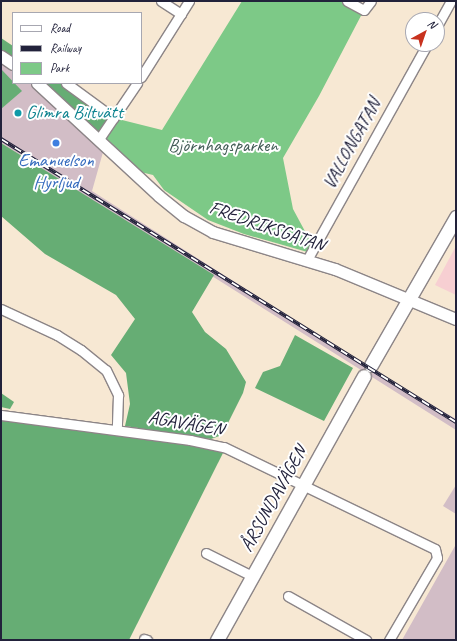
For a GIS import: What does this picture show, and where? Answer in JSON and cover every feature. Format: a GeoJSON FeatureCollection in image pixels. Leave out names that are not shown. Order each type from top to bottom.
{"type":"FeatureCollection","features":[{"type":"Feature","properties":{"kind":"main road"},"geometry":{"type":"LineString","coordinates":[[371,365],[456,217]]}},
{"type":"Feature","properties":{"kind":"main road","name":"ÅRSUNDAVÄGEN"},"geometry":{"type":"LineString","coordinates":[[218,640],[252,576],[364,376]]}},
{"type":"Feature","properties":{"kind":"street"},"geometry":{"type":"LineString","coordinates":[[161,1],[181,14]]}},
{"type":"Feature","properties":{"kind":"street"},"geometry":{"type":"LineString","coordinates":[[142,75],[189,1]]}},
{"type":"Feature","properties":{"kind":"street"},"geometry":{"type":"LineString","coordinates":[[347,1],[364,10],[371,1]]}},
{"type":"Feature","properties":{"kind":"street"},"geometry":{"type":"LineString","coordinates":[[445,12],[451,1]]}},
{"type":"Feature","properties":{"kind":"street","name":"VALLONGATAN"},"geometry":{"type":"LineString","coordinates":[[307,260],[423,52]]}},
{"type":"Feature","properties":{"kind":"street"},"geometry":{"type":"LineString","coordinates":[[1,56],[12,63]]}},
{"type":"Feature","properties":{"kind":"street","name":"FREDRIKSGATAN"},"geometry":{"type":"LineString","coordinates":[[38,84],[184,216],[220,234],[342,271],[456,319]]}},
{"type":"Feature","properties":{"kind":"street"},"geometry":{"type":"LineString","coordinates":[[67,84],[114,118]]}},
{"type":"Feature","properties":{"kind":"street"},"geometry":{"type":"LineString","coordinates":[[99,139],[136,84]]}},
{"type":"Feature","properties":{"kind":"street"},"geometry":{"type":"LineString","coordinates":[[1,309],[56,335],[81,350],[106,370],[118,395],[117,430]]}},
{"type":"Feature","properties":{"kind":"street","name":"AGAVÄGEN"},"geometry":{"type":"LineString","coordinates":[[1,415],[190,440],[224,447],[435,549],[437,558],[389,640]]}},
{"type":"Feature","properties":{"kind":"street"},"geometry":{"type":"LineString","coordinates":[[206,553],[252,576]]}},
{"type":"Feature","properties":{"kind":"street"},"geometry":{"type":"LineString","coordinates":[[288,596],[366,640]]}},
{"type":"Feature","properties":{"kind":"shaded area"},"geometry":{"type":"Polygon","coordinates":[[[1,56],[12,63],[12,84],[38,84],[105,145],[92,191],[385,378],[456,419],[456,430],[1,143],[1,56]]]}},
{"type":"Feature","properties":{"kind":"shaded area"},"geometry":{"type":"Polygon","coordinates":[[[456,246],[456,295],[435,285],[456,246]]]}},
{"type":"Feature","properties":{"kind":"shaded area"},"geometry":{"type":"Polygon","coordinates":[[[456,485],[456,514],[443,506],[456,485]]]}},
{"type":"Feature","properties":{"kind":"shaded area"},"geometry":{"type":"Polygon","coordinates":[[[456,542],[456,640],[402,640],[455,546],[456,542]]]}},
{"type":"Feature","properties":{"kind":"green space","name":"Björnhagsparken"},"geometry":{"type":"Polygon","coordinates":[[[242,1],[347,1],[364,10],[319,96],[283,158],[293,209],[314,248],[311,253],[244,234],[208,220],[164,190],[153,175],[132,170],[99,139],[114,118],[162,130],[242,1]]]}},
{"type":"Feature","properties":{"kind":"green space"},"geometry":{"type":"Polygon","coordinates":[[[1,38],[12,45],[12,63],[1,56],[1,38]]]}},
{"type":"Feature","properties":{"kind":"green space"},"geometry":{"type":"Polygon","coordinates":[[[1,69],[12,81],[12,84],[15,84],[22,91],[1,109],[1,69]]]}},
{"type":"Feature","properties":{"kind":"green space"},"geometry":{"type":"Polygon","coordinates":[[[38,84],[67,84],[114,118],[99,139],[38,84]]]}},
{"type":"Feature","properties":{"kind":"green space"},"geometry":{"type":"Polygon","coordinates":[[[1,143],[214,275],[192,312],[205,332],[226,349],[246,382],[243,393],[222,435],[211,439],[125,426],[130,404],[126,373],[111,355],[135,319],[116,295],[45,254],[1,216],[1,143]]]}},
{"type":"Feature","properties":{"kind":"green space"},"geometry":{"type":"Polygon","coordinates":[[[295,335],[353,368],[324,421],[255,388],[263,372],[280,366],[295,335]]]}},
{"type":"Feature","properties":{"kind":"green space"},"geometry":{"type":"Polygon","coordinates":[[[1,393],[14,402],[10,409],[1,407],[1,393]]]}},
{"type":"Feature","properties":{"kind":"green space"},"geometry":{"type":"Polygon","coordinates":[[[1,419],[171,439],[224,451],[129,640],[1,640],[1,419]]]}},
{"type":"Feature","properties":{"kind":"railway"},"geometry":{"type":"LineString","coordinates":[[1,139],[456,422]]}},
{"type":"Feature","properties":{"kind":"place","name":"Glimra Biltvätt"},"geometry":{"type":"Point","coordinates":[18,113]}},
{"type":"Feature","properties":{"kind":"place","name":"Emanuelson Hyrljud"},"geometry":{"type":"Point","coordinates":[56,143]}}]}
